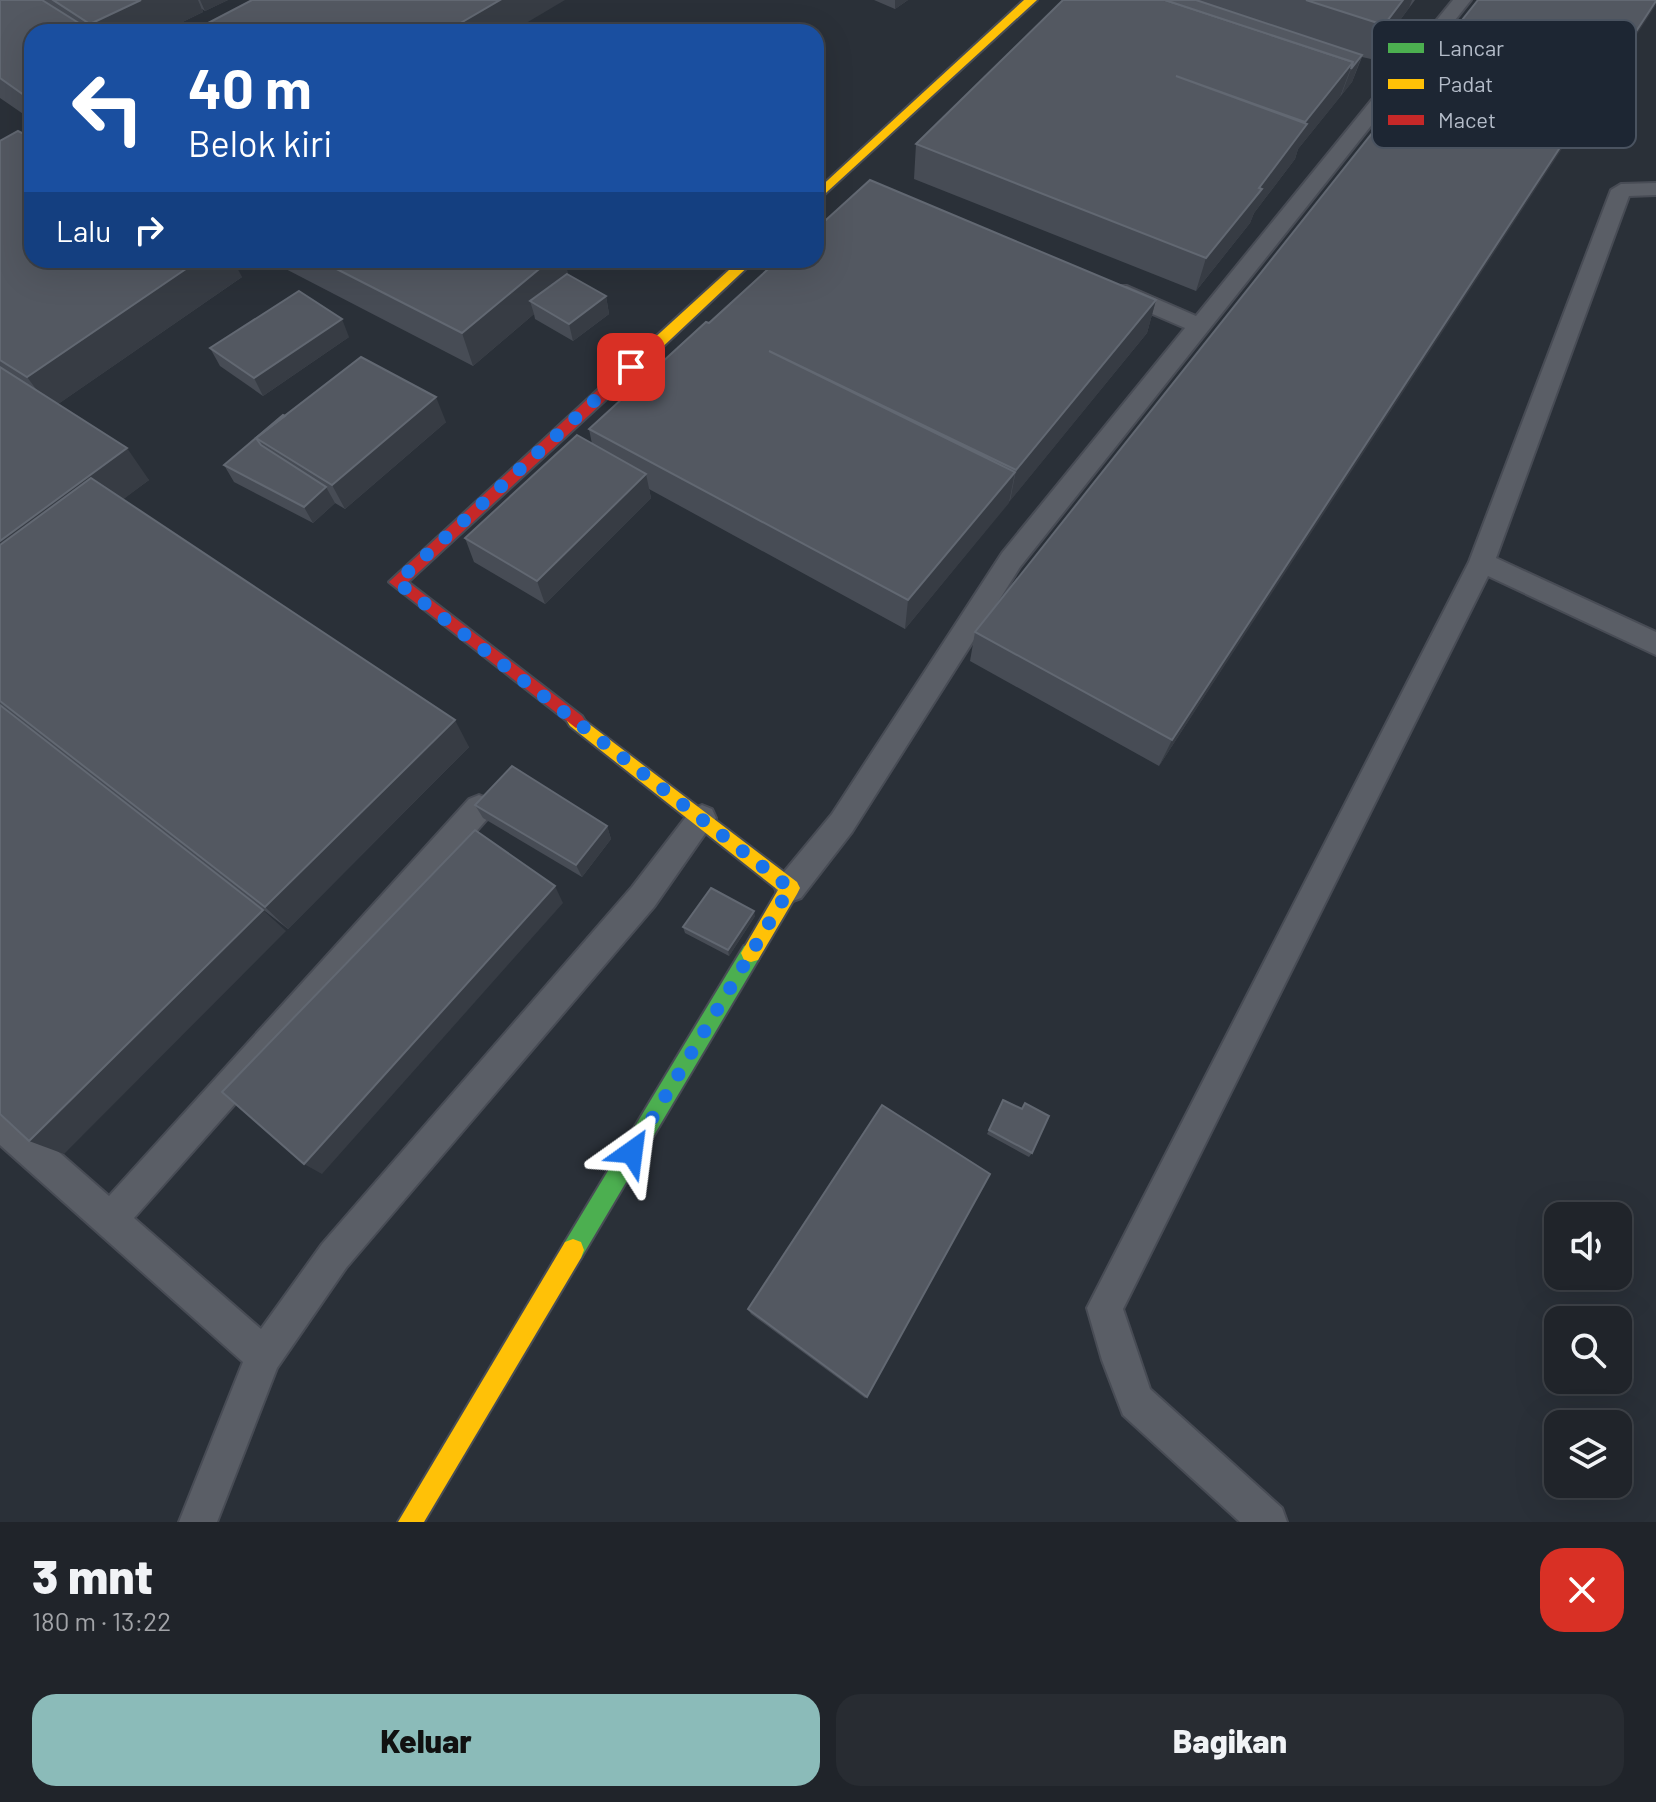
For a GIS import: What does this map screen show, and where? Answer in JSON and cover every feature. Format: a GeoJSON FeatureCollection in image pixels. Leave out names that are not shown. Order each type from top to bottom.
{"type":"FeatureCollection","features":[{"type":"Feature","properties":{"kind":"street"},"geometry":{"type":"LineString","coordinates":[[824,191],[1031,0]]}},
{"type":"Feature","properties":{"kind":"street"},"geometry":{"type":"LineString","coordinates":[[410,1522],[790,888],[397,582],[739,268]]}},
{"type":"Feature","properties":{"kind":"lane"},"geometry":{"type":"LineString","coordinates":[[1446,20],[1462,0]]}},
{"type":"Feature","properties":{"kind":"lane"},"geometry":{"type":"LineString","coordinates":[[790,888],[842,823],[1011,560],[1372,112]]}},
{"type":"Feature","properties":{"kind":"lane"},"geometry":{"type":"LineString","coordinates":[[1268,1522],[1136,1402],[1105,1308],[1482,562],[1621,190],[1656,189]]}},
{"type":"Feature","properties":{"kind":"lane"},"geometry":{"type":"LineString","coordinates":[[1101,283],[1200,326]]}},
{"type":"Feature","properties":{"kind":"lane"},"geometry":{"type":"LineString","coordinates":[[1482,562],[1656,644]]}},
{"type":"Feature","properties":{"kind":"lane"},"geometry":{"type":"LineString","coordinates":[[110,1220],[479,808]]}},
{"type":"Feature","properties":{"kind":"lane"},"geometry":{"type":"LineString","coordinates":[[198,1522],[264,1356],[334,1256],[643,897],[702,818]]}},
{"type":"Feature","properties":{"kind":"lane"},"geometry":{"type":"LineString","coordinates":[[0,1123],[264,1356]]}},
{"type":"Feature","properties":{"kind":"building"},"geometry":{"type":"Polygon","coordinates":[[[0,0],[42,0],[80,24],[24,24],[24,95],[0,78],[0,0]]]}},
{"type":"Feature","properties":{"kind":"building"},"geometry":{"type":"Polygon","coordinates":[[[53,0],[141,0],[90,24],[53,0]]]}},
{"type":"Feature","properties":{"kind":"building"},"geometry":{"type":"Polygon","coordinates":[[[252,0],[500,0],[459,24],[206,24],[252,0]]]}},
{"type":"Feature","properties":{"kind":"building"},"geometry":{"type":"Polygon","coordinates":[[[1063,0],[1165,0],[1353,62],[1305,122],[1176,76],[1307,124],[1259,188],[1262,189],[1206,258],[916,144],[1063,0]]]}},
{"type":"Feature","properties":{"kind":"building"},"geometry":{"type":"Polygon","coordinates":[[[1165,0],[1196,0],[1362,55],[1351,69],[1353,62],[1165,0]]]}},
{"type":"Feature","properties":{"kind":"building"},"geometry":{"type":"Polygon","coordinates":[[[1306,0],[1403,0],[1388,20],[1372,21],[1306,0]]]}},
{"type":"Feature","properties":{"kind":"building"},"geometry":{"type":"Polygon","coordinates":[[[1478,0],[1656,0],[1636,32],[1636,20],[1462,20],[1478,0]]]}},
{"type":"Feature","properties":{"kind":"building"},"geometry":{"type":"Polygon","coordinates":[[[18,131],[24,134],[24,268],[187,268],[27,377],[0,360],[0,141],[18,131]]]}},
{"type":"Feature","properties":{"kind":"building"},"geometry":{"type":"Polygon","coordinates":[[[1372,133],[1372,148],[1560,148],[1172,740],[975,632],[1372,133]]]}},
{"type":"Feature","properties":{"kind":"building"},"geometry":{"type":"Polygon","coordinates":[[[870,180],[1156,300],[1016,470],[769,351],[1015,472],[908,600],[589,429],[769,268],[824,268],[824,222],[870,180]]]}},
{"type":"Feature","properties":{"kind":"building"},"geometry":{"type":"Polygon","coordinates":[[[335,268],[540,268],[462,333],[335,268]]]}},
{"type":"Feature","properties":{"kind":"building"},"geometry":{"type":"Polygon","coordinates":[[[567,274],[606,296],[569,324],[530,301],[567,274]]]}},
{"type":"Feature","properties":{"kind":"building"},"geometry":{"type":"Polygon","coordinates":[[[299,291],[342,319],[254,378],[210,348],[299,291]]]}},
{"type":"Feature","properties":{"kind":"building"},"geometry":{"type":"Polygon","coordinates":[[[361,357],[436,397],[332,485],[256,438],[361,357]]]}},
{"type":"Feature","properties":{"kind":"building"},"geometry":{"type":"Polygon","coordinates":[[[0,367],[127,448],[0,541],[0,367]]]}},
{"type":"Feature","properties":{"kind":"building"},"geometry":{"type":"Polygon","coordinates":[[[283,415],[256,438],[261,445],[326,487],[304,507],[224,465],[283,415]]]}},
{"type":"Feature","properties":{"kind":"building"},"geometry":{"type":"Polygon","coordinates":[[[577,435],[646,474],[537,581],[465,538],[577,435]]]}},
{"type":"Feature","properties":{"kind":"building"},"geometry":{"type":"Polygon","coordinates":[[[91,478],[455,720],[265,907],[0,701],[0,545],[91,478]]]}},
{"type":"Feature","properties":{"kind":"building"},"geometry":{"type":"Polygon","coordinates":[[[0,705],[263,910],[29,1141],[0,1114],[0,705]]]}},
{"type":"Feature","properties":{"kind":"building"},"geometry":{"type":"Polygon","coordinates":[[[512,766],[607,826],[576,865],[475,805],[512,766]]]}},
{"type":"Feature","properties":{"kind":"building"},"geometry":{"type":"Polygon","coordinates":[[[475,830],[555,886],[304,1164],[222,1092],[475,830]]]}},
{"type":"Feature","properties":{"kind":"building"},"geometry":{"type":"Polygon","coordinates":[[[711,888],[754,911],[728,950],[683,927],[711,888]]]}},
{"type":"Feature","properties":{"kind":"building"},"geometry":{"type":"Polygon","coordinates":[[[1003,1100],[1022,1109],[1025,1103],[1049,1116],[1032,1153],[989,1130],[1003,1100]]]}},
{"type":"Feature","properties":{"kind":"building"},"geometry":{"type":"Polygon","coordinates":[[[882,1105],[990,1174],[867,1397],[748,1309],[882,1105]]]}},
{"type":"Feature","properties":{"kind":"traffic: fast"},"geometry":{"type":"LineString","coordinates":[[573,1250],[751,953]]}},
{"type":"Feature","properties":{"kind":"traffic: slow"},"geometry":{"type":"LineString","coordinates":[[824,191],[1031,0]]}},
{"type":"Feature","properties":{"kind":"traffic: slow"},"geometry":{"type":"LineString","coordinates":[[633,366],[739,268]]}},
{"type":"Feature","properties":{"kind":"traffic: slow"},"geometry":{"type":"LineString","coordinates":[[576,721],[790,888],[751,953]]}},
{"type":"Feature","properties":{"kind":"traffic: slow"},"geometry":{"type":"LineString","coordinates":[[410,1522],[573,1250]]}},
{"type":"Feature","properties":{"kind":"traffic: jam"},"geometry":{"type":"LineString","coordinates":[[576,721],[397,582],[633,366]]}},
{"type":"Feature","properties":{"kind":"route"},"geometry":{"type":"LineString","coordinates":[[631,367],[397,582],[790,888],[632,1152]]}}]}
